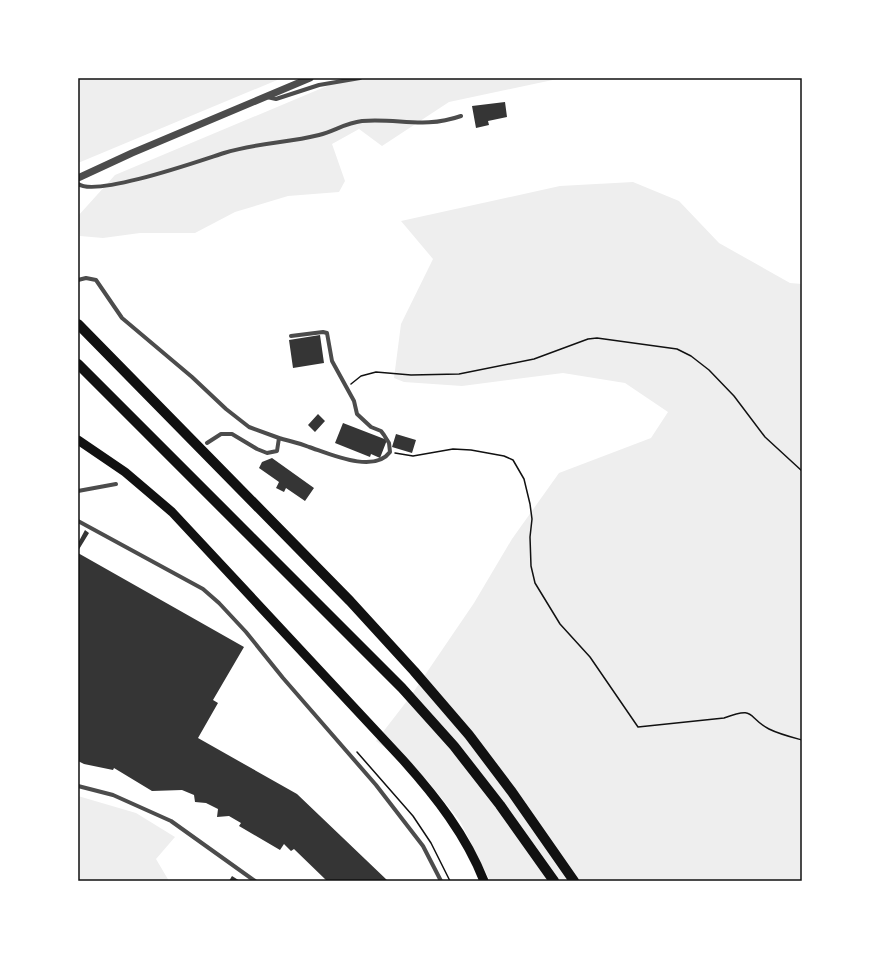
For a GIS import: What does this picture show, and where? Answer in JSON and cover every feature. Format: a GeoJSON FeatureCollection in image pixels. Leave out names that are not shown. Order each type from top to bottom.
{"type":"FeatureCollection","features":[{"type":"Feature","properties":{"kind":"highway"},"geometry":{"type":"LineString","coordinates":[[78,324],[350,602],[414,671],[469,735],[512,792],[574,881]]}},
{"type":"Feature","properties":{"kind":"highway"},"geometry":{"type":"LineString","coordinates":[[78,364],[402,688],[454,746],[500,805],[554,881]]}},
{"type":"Feature","properties":{"kind":"main road"},"geometry":{"type":"LineString","coordinates":[[78,440],[125,472],[172,512],[403,760],[436,797],[450,817],[474,857],[484,881]]}},
{"type":"Feature","properties":{"kind":"street"},"geometry":{"type":"LineString","coordinates":[[78,178],[138,150],[310,78]]}},
{"type":"Feature","properties":{"kind":"street"},"geometry":{"type":"LineString","coordinates":[[265,97],[276,98],[319,86],[360,78]]}},
{"type":"Feature","properties":{"kind":"street"},"geometry":{"type":"LineString","coordinates":[[78,184],[81,186],[94,187],[117,185],[241,148],[319,135],[349,123],[383,121],[426,124],[461,116]]}},
{"type":"Feature","properties":{"kind":"street"},"geometry":{"type":"LineString","coordinates":[[78,280],[86,278],[96,280],[122,318],[192,377],[226,409],[249,427],[340,457],[363,462],[385,458],[390,452],[389,443],[381,431],[371,427],[357,414],[354,401],[332,361],[327,333],[323,332],[291,336]]}},
{"type":"Feature","properties":{"kind":"street"},"geometry":{"type":"LineString","coordinates":[[207,443],[221,434],[232,434],[257,449],[268,453],[277,451],[279,438]]}},
{"type":"Feature","properties":{"kind":"street"},"geometry":{"type":"LineString","coordinates":[[78,491],[116,484]]}},
{"type":"Feature","properties":{"kind":"street"},"geometry":{"type":"LineString","coordinates":[[78,522],[203,589],[219,603],[246,632],[288,684],[376,785],[423,846],[441,881]]}},
{"type":"Feature","properties":{"kind":"street"},"geometry":{"type":"LineString","coordinates":[[78,786],[113,795],[171,821],[255,881]]}},
{"type":"Feature","properties":{"kind":"path"},"geometry":{"type":"LineString","coordinates":[[347,388],[361,376],[376,372],[411,375],[459,374],[534,359],[588,338],[677,349],[691,356],[709,370],[734,396],[765,436],[802,471]]}},
{"type":"Feature","properties":{"kind":"path"},"geometry":{"type":"LineString","coordinates":[[390,452],[413,456],[452,449],[471,450],[504,456],[513,460],[524,479],[530,504],[532,519],[530,537],[531,566],[534,583],[560,624],[590,657],[638,727],[724,718],[747,713],[752,714],[768,729],[802,740]]}},
{"type":"Feature","properties":{"kind":"shaded area"},"geometry":{"type":"Polygon","coordinates":[[[78,78],[282,78],[78,163],[78,78]]]}},
{"type":"Feature","properties":{"kind":"shaded area"},"geometry":{"type":"Polygon","coordinates":[[[346,78],[562,78],[449,102],[382,146],[359,129],[332,144],[345,181],[339,192],[288,196],[235,212],[195,233],[140,233],[103,238],[80,236],[78,216],[115,175],[346,78]]]}},
{"type":"Feature","properties":{"kind":"shaded area"},"geometry":{"type":"Polygon","coordinates":[[[633,182],[679,201],[719,243],[790,283],[802,284],[802,881],[490,881],[460,821],[426,779],[376,741],[410,697],[474,603],[512,539],[559,473],[651,438],[668,412],[625,383],[563,373],[462,386],[404,382],[394,378],[401,324],[433,259],[401,221],[560,186],[633,182]]]}},
{"type":"Feature","properties":{"kind":"shaded area"},"geometry":{"type":"Polygon","coordinates":[[[78,796],[136,813],[175,837],[156,859],[169,881],[78,881],[78,796]]]}},
{"type":"Feature","properties":{"kind":"building"},"geometry":{"type":"Polygon","coordinates":[[[505,102],[507,117],[488,121],[489,125],[476,128],[472,106],[505,102]]]}},
{"type":"Feature","properties":{"kind":"building"},"geometry":{"type":"Polygon","coordinates":[[[320,335],[324,363],[293,368],[289,340],[320,335]]]}},
{"type":"Feature","properties":{"kind":"building"},"geometry":{"type":"Polygon","coordinates":[[[318,414],[325,421],[315,432],[308,425],[318,414]]]}},
{"type":"Feature","properties":{"kind":"building"},"geometry":{"type":"Polygon","coordinates":[[[343,423],[387,440],[380,458],[371,454],[370,457],[335,443],[343,423]]]}},
{"type":"Feature","properties":{"kind":"building"},"geometry":{"type":"Polygon","coordinates":[[[396,434],[416,440],[412,453],[392,447],[396,434]]]}},
{"type":"Feature","properties":{"kind":"building"},"geometry":{"type":"Polygon","coordinates":[[[272,458],[314,488],[305,501],[286,488],[284,492],[276,488],[279,482],[259,468],[262,462],[272,458]]]}},
{"type":"Feature","properties":{"kind":"building"},"geometry":{"type":"Polygon","coordinates":[[[85,530],[89,533],[78,551],[78,543],[85,530]]]}},
{"type":"Feature","properties":{"kind":"building"},"geometry":{"type":"Polygon","coordinates":[[[78,553],[244,647],[213,700],[218,703],[198,738],[297,794],[388,881],[327,881],[294,849],[291,851],[284,844],[280,850],[239,826],[241,823],[229,816],[217,817],[218,809],[206,803],[195,802],[194,795],[182,790],[152,791],[114,768],[113,770],[84,764],[78,761],[78,553]]]}},
{"type":"Feature","properties":{"kind":"building"},"geometry":{"type":"Polygon","coordinates":[[[232,876],[240,881],[229,881],[232,876]]]}}]}
